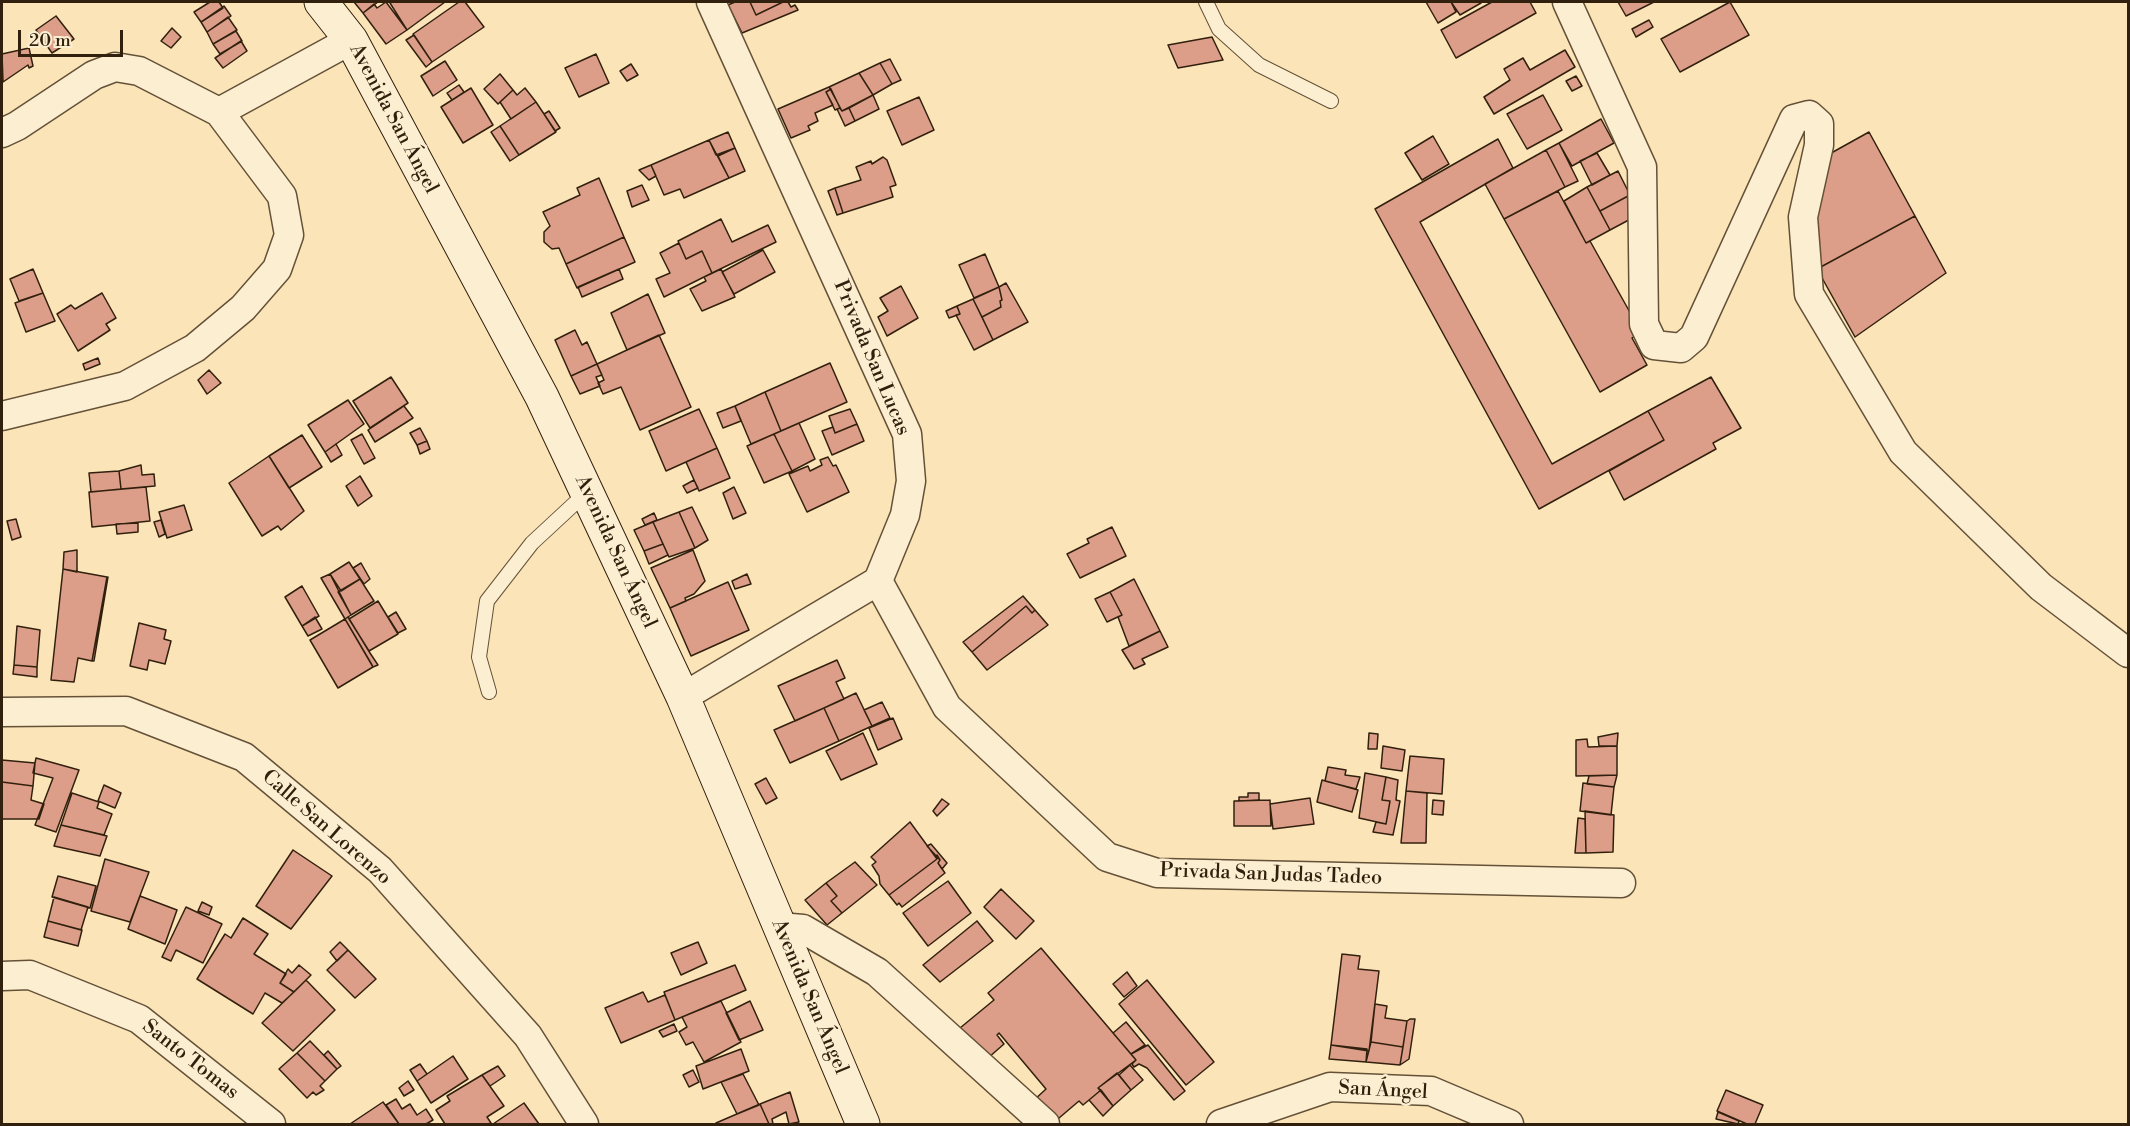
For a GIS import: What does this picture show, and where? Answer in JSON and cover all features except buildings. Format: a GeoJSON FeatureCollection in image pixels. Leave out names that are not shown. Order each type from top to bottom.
{"type":"FeatureCollection","features":[{"type":"Feature","properties":{"kind":"main road","name":"Avenida San Ángel"},"geometry":{"type":"LineString","coordinates":[[321,2],[351,40],[542,397],[683,696],[863,1125]]}},
{"type":"Feature","properties":{"kind":"street","name":"Privada San Lucas"},"geometry":{"type":"LineString","coordinates":[[711,2],[907,434],[911,480],[905,515],[878,581]]}},
{"type":"Feature","properties":{"kind":"street"},"geometry":{"type":"LineString","coordinates":[[1567,2],[1642,167],[1644,324],[1654,345],[1681,348],[1694,337],[1794,119],[1809,115],[1819,124],[1819,144],[1803,216],[1809,294],[1903,452],[2041,587],[2128,653]]}},
{"type":"Feature","properties":{"kind":"street"},"geometry":{"type":"LineString","coordinates":[[219,112],[351,40]]}},
{"type":"Feature","properties":{"kind":"street"},"geometry":{"type":"LineString","coordinates":[[2,133],[17,126],[94,75],[115,67],[139,71],[219,112],[282,196],[289,235],[277,269],[243,308],[195,348],[125,386],[2,416]]}},
{"type":"Feature","properties":{"kind":"street"},"geometry":{"type":"LineString","coordinates":[[683,696],[878,581]]}},
{"type":"Feature","properties":{"kind":"street","name":"Privada San Judas Tadeo"},"geometry":{"type":"LineString","coordinates":[[878,581],[947,707],[1107,857],[1157,873],[1621,883]]}},
{"type":"Feature","properties":{"kind":"street","name":"Calle San Lorenzo"},"geometry":{"type":"LineString","coordinates":[[2,712],[126,711],[244,757],[380,870],[528,1036],[584,1125]]}},
{"type":"Feature","properties":{"kind":"street"},"geometry":{"type":"LineString","coordinates":[[779,927],[803,930],[878,972],[1045,1125]]}},
{"type":"Feature","properties":{"kind":"street","name":"Santo Tomas"},"geometry":{"type":"LineString","coordinates":[[2,976],[30,975],[139,1019],[271,1125]]}},
{"type":"Feature","properties":{"kind":"street","name":"San Ángel"},"geometry":{"type":"LineString","coordinates":[[1229,1123],[1330,1087],[1431,1091],[1509,1125]]}},
{"type":"Feature","properties":{"kind":"lane"},"geometry":{"type":"LineString","coordinates":[[1206,2],[1219,29],[1259,65],[1331,101]]}},
{"type":"Feature","properties":{"kind":"lane"},"geometry":{"type":"LineString","coordinates":[[489,692],[479,657],[487,600],[532,543],[587,492]]}}]}
